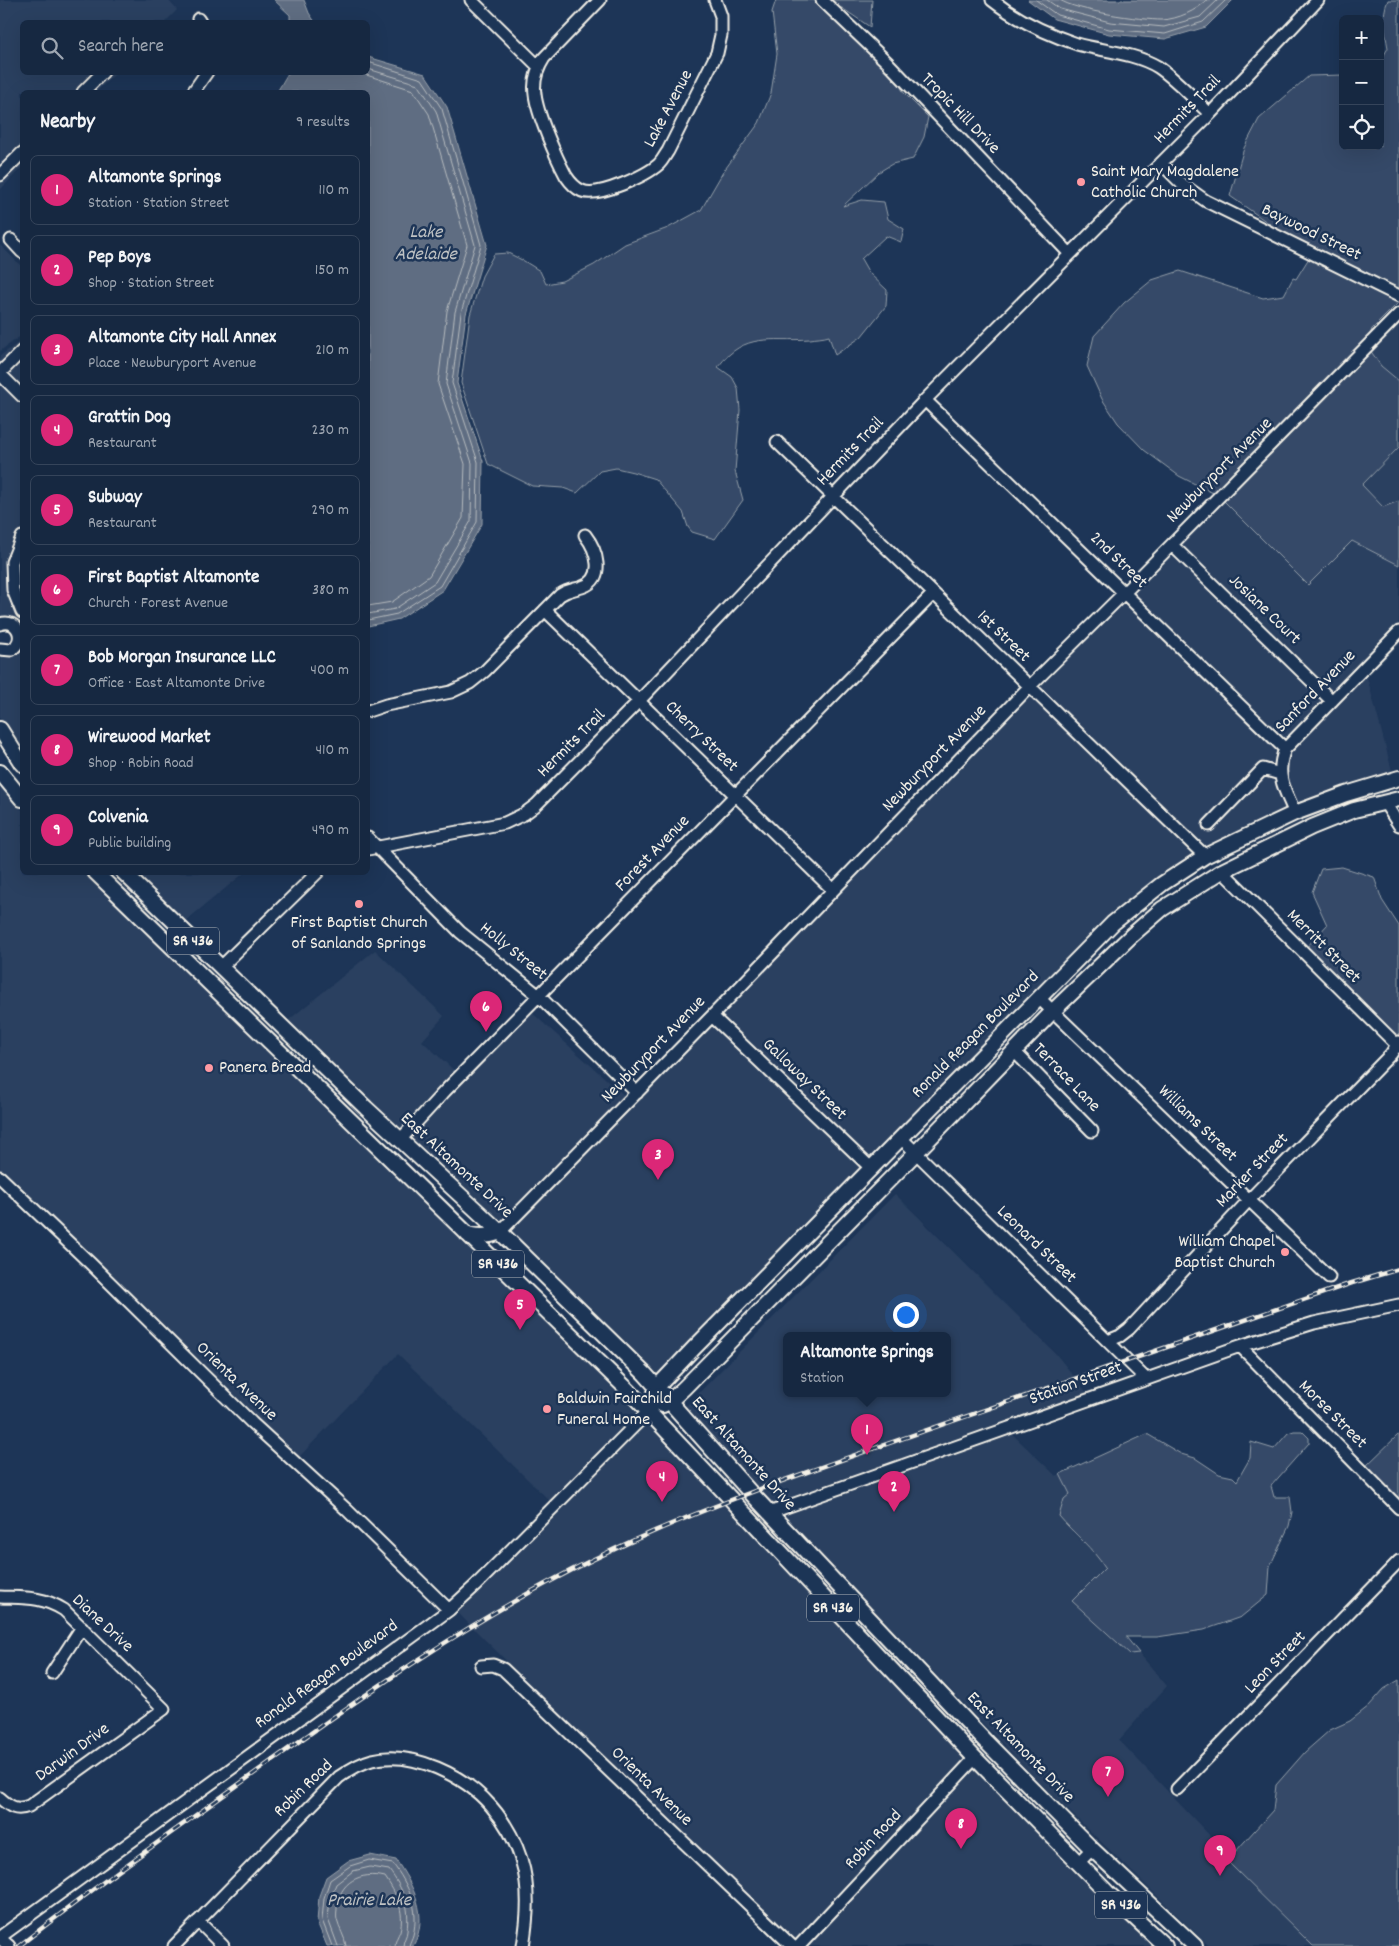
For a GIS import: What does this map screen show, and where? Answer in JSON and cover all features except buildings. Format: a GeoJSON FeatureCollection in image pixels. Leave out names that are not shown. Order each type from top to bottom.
{"type":"FeatureCollection","features":[{"type":"Feature","properties":{"kind":"main road"},"geometry":{"type":"LineString","coordinates":[[0,729],[20,761]]}},
{"type":"Feature","properties":{"kind":"main road"},"geometry":{"type":"LineString","coordinates":[[0,772],[20,797]]}},
{"type":"Feature","properties":{"kind":"main road","name":"Ronald Reagan Boulevard"},"geometry":{"type":"LineString","coordinates":[[649,1412],[658,1387],[1114,923],[1162,884],[1205,856],[1295,813],[1346,794],[1399,778]]}},
{"type":"Feature","properties":{"kind":"main road","name":"Ronald Reagan Boulevard"},"geometry":{"type":"LineString","coordinates":[[649,1412],[670,1401],[1053,1011],[1162,909],[1222,871],[1312,827],[1354,810],[1399,799]]}},
{"type":"Feature","properties":{"kind":"main road"},"geometry":{"type":"LineString","coordinates":[[1205,856],[1222,871]]}},
{"type":"Feature","properties":{"kind":"main road","name":"SR 436"},"geometry":{"type":"LineString","coordinates":[[99,875],[649,1412],[732,1499],[814,1590],[913,1691],[974,1758],[1078,1863],[1165,1946]]}},
{"type":"Feature","properties":{"kind":"main road","name":"East Altamonte Drive"},"geometry":{"type":"LineString","coordinates":[[126,875],[366,1108],[500,1232],[658,1387],[769,1513],[986,1742],[1092,1849],[1195,1946]]}},
{"type":"Feature","properties":{"kind":"main road"},"geometry":{"type":"LineString","coordinates":[[191,965],[206,968],[220,967]]}},
{"type":"Feature","properties":{"kind":"main road"},"geometry":{"type":"LineString","coordinates":[[205,979],[223,978],[237,983]]}},
{"type":"Feature","properties":{"kind":"main road"},"geometry":{"type":"LineString","coordinates":[[334,1104],[351,1103],[366,1108]]}},
{"type":"Feature","properties":{"kind":"main road"},"geometry":{"type":"LineString","coordinates":[[467,1234],[482,1236],[500,1232]]}},
{"type":"Feature","properties":{"kind":"main road"},"geometry":{"type":"LineString","coordinates":[[814,1590],[846,1594]]}},
{"type":"Feature","properties":{"kind":"main road"},"geometry":{"type":"LineString","coordinates":[[844,1620],[877,1627]]}},
{"type":"Feature","properties":{"kind":"main road"},"geometry":{"type":"LineString","coordinates":[[913,1691],[921,1691],[930,1696],[966,1733],[976,1740],[986,1742]]}},
{"type":"Feature","properties":{"kind":"main road"},"geometry":{"type":"LineString","coordinates":[[974,1758],[994,1761],[1028,1792],[1038,1794]]}},
{"type":"Feature","properties":{"kind":"street"},"geometry":{"type":"LineString","coordinates":[[471,0],[539,67]]}},
{"type":"Feature","properties":{"kind":"street","name":"Lake Avenue"},"geometry":{"type":"LineString","coordinates":[[600,0],[552,48],[539,67],[534,93],[539,112],[567,176],[574,186],[584,192],[594,193],[608,190],[651,169],[660,163],[668,151],[717,53],[722,35],[721,16],[716,0]]}},
{"type":"Feature","properties":{"kind":"street","name":"Tropic Hill Drive"},"geometry":{"type":"LineString","coordinates":[[822,0],[887,62],[1070,254]]}},
{"type":"Feature","properties":{"kind":"street"},"geometry":{"type":"LineString","coordinates":[[992,0],[1031,25],[1076,43],[1137,59],[1157,67],[1174,79],[1210,114]]}},
{"type":"Feature","properties":{"kind":"street","name":"Hermits Trail"},"geometry":{"type":"LineString","coordinates":[[372,848],[505,823],[524,814],[536,805],[638,702],[925,400],[1210,114],[1318,0]]}},
{"type":"Feature","properties":{"kind":"street"},"geometry":{"type":"LineString","coordinates":[[85,90],[100,75]]}},
{"type":"Feature","properties":{"kind":"street"},"geometry":{"type":"LineString","coordinates":[[194,90],[204,75]]}},
{"type":"Feature","properties":{"kind":"street"},"geometry":{"type":"LineString","coordinates":[[0,175],[20,154]]}},
{"type":"Feature","properties":{"kind":"street","name":"Baywood Street"},"geometry":{"type":"LineString","coordinates":[[1161,163],[1182,184],[1206,201],[1399,296]]}},
{"type":"Feature","properties":{"kind":"street"},"geometry":{"type":"LineString","coordinates":[[11,240],[20,250]]}},
{"type":"Feature","properties":{"kind":"street","name":"Newburyport Avenue"},"geometry":{"type":"LineString","coordinates":[[500,1232],[712,1016],[1029,687],[1172,545],[1399,314]]}},
{"type":"Feature","properties":{"kind":"street"},"geometry":{"type":"LineString","coordinates":[[20,353],[0,373],[20,394]]}},
{"type":"Feature","properties":{"kind":"street","name":"2nd Street"},"geometry":{"type":"LineString","coordinates":[[925,400],[1285,749]]}},
{"type":"Feature","properties":{"kind":"street","name":"1st Street"},"geometry":{"type":"LineString","coordinates":[[777,442],[1205,856]]}},
{"type":"Feature","properties":{"kind":"street"},"geometry":{"type":"LineString","coordinates":[[370,709],[451,692],[470,683],[485,671],[560,595],[569,589],[583,587],[591,582],[597,572],[597,558],[594,546],[585,535]]}},
{"type":"Feature","properties":{"kind":"street"},"geometry":{"type":"LineString","coordinates":[[20,542],[12,562],[14,590],[20,608]]}},
{"type":"Feature","properties":{"kind":"street","name":"Josiane Court"},"geometry":{"type":"LineString","coordinates":[[1172,545],[1332,701]]}},
{"type":"Feature","properties":{"kind":"street","name":"Forest Avenue"},"geometry":{"type":"LineString","coordinates":[[400,1140],[933,594]]}},
{"type":"Feature","properties":{"kind":"street","name":"Cherry Street"},"geometry":{"type":"LineString","coordinates":[[545,610],[833,890]]}},
{"type":"Feature","properties":{"kind":"street"},"geometry":{"type":"LineString","coordinates":[[0,649],[11,650],[15,647],[20,637],[17,627],[20,619]]}},
{"type":"Feature","properties":{"kind":"street"},"geometry":{"type":"LineString","coordinates":[[0,624],[7,623],[17,627]]}},
{"type":"Feature","properties":{"kind":"street","name":"Sanford Avenue"},"geometry":{"type":"LineString","coordinates":[[1295,813],[1286,794],[1280,774],[1280,761],[1285,749],[1399,632]]}},
{"type":"Feature","properties":{"kind":"street"},"geometry":{"type":"LineString","coordinates":[[1209,825],[1263,769],[1280,774]]}},
{"type":"Feature","properties":{"kind":"street"},"geometry":{"type":"LineString","coordinates":[[1385,803],[1399,825]]}},
{"type":"Feature","properties":{"kind":"street","name":"Holly Street"},"geometry":{"type":"LineString","coordinates":[[372,848],[460,932],[539,996],[636,1093]]}},
{"type":"Feature","properties":{"kind":"street","name":"Merritt Street"},"geometry":{"type":"LineString","coordinates":[[1222,871],[1398,1045]]}},
{"type":"Feature","properties":{"kind":"street"},"geometry":{"type":"LineString","coordinates":[[220,967],[315,875]]}},
{"type":"Feature","properties":{"kind":"street","name":"Williams Street"},"geometry":{"type":"LineString","coordinates":[[1039,998],[1329,1277]]}},
{"type":"Feature","properties":{"kind":"street","name":"Galloway Street"},"geometry":{"type":"LineString","coordinates":[[712,1016],[872,1170]]}},
{"type":"Feature","properties":{"kind":"street","name":"Marker Street"},"geometry":{"type":"LineString","coordinates":[[1108,1341],[1130,1329],[1250,1199],[1398,1045]]}},
{"type":"Feature","properties":{"kind":"street","name":"Terrace Lane"},"geometry":{"type":"LineString","coordinates":[[1014,1051],[1092,1131]]}},
{"type":"Feature","properties":{"kind":"street","name":"Leonard Street"},"geometry":{"type":"LineString","coordinates":[[901,1138],[1145,1378]]}},
{"type":"Feature","properties":{"kind":"street","name":"Orienta Avenue"},"geometry":{"type":"LineString","coordinates":[[0,1177],[252,1423],[370,1532],[449,1610]]}},
{"type":"Feature","properties":{"kind":"street","name":"Station Street"},"geometry":{"type":"LineString","coordinates":[[769,1513],[1145,1378],[1240,1346],[1314,1323],[1399,1305]]}},
{"type":"Feature","properties":{"kind":"street","name":"Morse Street"},"geometry":{"type":"LineString","coordinates":[[1240,1346],[1399,1508]]}},
{"type":"Feature","properties":{"kind":"street","name":"Ronald Reagan Boulevard"},"geometry":{"type":"LineString","coordinates":[[0,1937],[449,1610],[649,1412]]}},
{"type":"Feature","properties":{"kind":"street","name":"Leon Street"},"geometry":{"type":"LineString","coordinates":[[1177,1789],[1399,1561]]}},
{"type":"Feature","properties":{"kind":"street","name":"Diane Drive"},"geometry":{"type":"LineString","coordinates":[[0,1597],[36,1598],[48,1601],[64,1610],[164,1709]]}},
{"type":"Feature","properties":{"kind":"street"},"geometry":{"type":"LineString","coordinates":[[52,1673],[82,1627]]}},
{"type":"Feature","properties":{"kind":"street","name":"Orienta Avenue"},"geometry":{"type":"LineString","coordinates":[[481,1666],[493,1665],[503,1670],[792,1946]]}},
{"type":"Feature","properties":{"kind":"street","name":"Darwin Drive"},"geometry":{"type":"LineString","coordinates":[[0,1798],[8,1806],[15,1809],[29,1806],[164,1709]]}},
{"type":"Feature","properties":{"kind":"street","name":"Robin Road"},"geometry":{"type":"LineString","coordinates":[[174,1946],[339,1777],[353,1767],[372,1760],[391,1758],[414,1761],[443,1771],[471,1788],[491,1806],[510,1832],[521,1860],[527,1888],[527,1918],[523,1946]]}},
{"type":"Feature","properties":{"kind":"street","name":"Robin Road"},"geometry":{"type":"LineString","coordinates":[[799,1946],[974,1758]]}},
{"type":"Feature","properties":{"kind":"street"},"geometry":{"type":"LineString","coordinates":[[1078,1863],[1092,1849]]}},
{"type":"Feature","properties":{"kind":"street"},"geometry":{"type":"LineString","coordinates":[[198,1921],[223,1946]]}},
{"type":"Feature","properties":{"kind":"street"},"geometry":{"type":"LineString","coordinates":[[0,1937],[9,1946]]}},
{"type":"Feature","properties":{"kind":"shaded area"},"geometry":{"type":"Polygon","coordinates":[[[0,0],[168,0],[177,10],[167,20],[20,20],[20,75],[114,75],[98,90],[20,90],[20,169],[0,190],[0,0]]]}},
{"type":"Feature","properties":{"kind":"shaded area"},"geometry":{"type":"Polygon","coordinates":[[[776,0],[815,0],[834,18],[838,25],[897,80],[904,93],[928,117],[924,137],[913,159],[892,164],[879,172],[843,206],[862,200],[884,202],[888,219],[904,229],[901,242],[886,236],[861,259],[869,273],[887,290],[886,306],[861,337],[835,355],[829,336],[810,339],[759,341],[738,348],[718,367],[732,377],[738,388],[740,410],[735,471],[743,500],[715,539],[692,532],[688,527],[683,512],[655,479],[616,468],[600,471],[577,493],[563,488],[532,486],[488,464],[461,383],[470,315],[482,276],[494,254],[508,253],[524,261],[540,271],[546,284],[562,281],[594,265],[625,244],[668,228],[701,210],[723,172],[759,123],[771,93],[777,54],[772,12],[776,0]]]}},
{"type":"Feature","properties":{"kind":"shaded area"},"geometry":{"type":"Polygon","coordinates":[[[830,0],[872,0],[870,27],[842,8],[838,8],[830,0]]]}},
{"type":"Feature","properties":{"kind":"shaded area"},"geometry":{"type":"Polygon","coordinates":[[[1388,0],[1399,0],[1399,290],[1277,229],[1230,196],[1244,148],[1259,119],[1309,76],[1339,75],[1339,150],[1384,150],[1384,55],[1388,48],[1384,18],[1388,0]]]}},
{"type":"Feature","properties":{"kind":"shaded area"},"geometry":{"type":"Polygon","coordinates":[[[0,245],[20,265],[20,336],[0,351],[0,245]]]}},
{"type":"Feature","properties":{"kind":"shaded area"},"geometry":{"type":"Polygon","coordinates":[[[1309,258],[1399,302],[1372,329],[1369,338],[1215,494],[1179,476],[1144,450],[1118,423],[1102,399],[1087,366],[1094,336],[1124,303],[1152,280],[1180,271],[1263,298],[1284,295],[1293,278],[1296,279],[1309,258]]]}},
{"type":"Feature","properties":{"kind":"shaded area"},"geometry":{"type":"Polygon","coordinates":[[[1399,320],[1399,381],[1381,366],[1370,350],[1399,320]]]}},
{"type":"Feature","properties":{"kind":"shaded area"},"geometry":{"type":"Polygon","coordinates":[[[20,341],[20,348],[0,366],[0,356],[20,341]]]}},
{"type":"Feature","properties":{"kind":"shaded area"},"geometry":{"type":"Polygon","coordinates":[[[1370,350],[1381,366],[1399,381],[1399,447],[1362,485],[1383,507],[1399,501],[1399,565],[1352,541],[1308,585],[1223,500],[1370,350]]]}},
{"type":"Feature","properties":{"kind":"shaded area"},"geometry":{"type":"Polygon","coordinates":[[[20,359],[20,387],[6,373],[20,359]]]}},
{"type":"Feature","properties":{"kind":"shaded area"},"geometry":{"type":"Polygon","coordinates":[[[0,381],[20,402],[20,531],[16,540],[18,614],[15,620],[0,619],[0,381]]]}},
{"type":"Feature","properties":{"kind":"shaded area"},"geometry":{"type":"Polygon","coordinates":[[[1399,447],[1399,501],[1383,507],[1362,485],[1399,447]]]}},
{"type":"Feature","properties":{"kind":"shaded area"},"geometry":{"type":"Polygon","coordinates":[[[1223,500],[1352,541],[1399,565],[1399,625],[1332,694],[1179,544],[1223,500]]]}},
{"type":"Feature","properties":{"kind":"shaded area"},"geometry":{"type":"Polygon","coordinates":[[[1171,552],[1325,701],[1285,742],[1132,592],[1171,552]]]}},
{"type":"Feature","properties":{"kind":"shaded area"},"geometry":{"type":"Polygon","coordinates":[[[20,555],[20,593],[18,588],[17,563],[20,555]]]}},
{"type":"Feature","properties":{"kind":"shaded area"},"geometry":{"type":"Polygon","coordinates":[[[1124,599],[1279,751],[1275,767],[1260,766],[1202,826],[1209,832],[1264,775],[1276,779],[1287,808],[1204,848],[1036,687],[1124,599]]]}},
{"type":"Feature","properties":{"kind":"shaded area"},"geometry":{"type":"Polygon","coordinates":[[[1399,638],[1399,645],[1367,677],[1392,771],[1296,804],[1285,774],[1289,751],[1399,638]]]}},
{"type":"Feature","properties":{"kind":"shaded area"},"geometry":{"type":"Polygon","coordinates":[[[20,646],[20,748],[0,719],[0,654],[20,646]]]}},
{"type":"Feature","properties":{"kind":"shaded area"},"geometry":{"type":"Polygon","coordinates":[[[1029,694],[1195,853],[1139,893],[1098,927],[1033,995],[931,1095],[870,1160],[718,1015],[1029,694]]]}},
{"type":"Feature","properties":{"kind":"shaded area"},"geometry":{"type":"Polygon","coordinates":[[[0,782],[20,807],[20,875],[86,875],[216,999],[331,1114],[375,1154],[591,1366],[639,1416],[551,1502],[398,1354],[298,1458],[0,1170],[0,782]]]}},
{"type":"Feature","properties":{"kind":"shaded area"},"geometry":{"type":"Polygon","coordinates":[[[1342,867],[1374,877],[1382,900],[1399,926],[1399,1035],[1394,1035],[1306,948],[1327,925],[1312,892],[1321,869],[1342,867]]]}},
{"type":"Feature","properties":{"kind":"shaded area"},"geometry":{"type":"Polygon","coordinates":[[[134,875],[242,875],[183,923],[134,875]]]}},
{"type":"Feature","properties":{"kind":"shaded area"},"geometry":{"type":"Polygon","coordinates":[[[375,950],[444,1016],[422,1041],[457,1073],[397,1133],[285,1023],[375,950]]]}},
{"type":"Feature","properties":{"kind":"shaded area"},"geometry":{"type":"Polygon","coordinates":[[[530,1011],[626,1097],[496,1229],[404,1139],[530,1011]]]}},
{"type":"Feature","properties":{"kind":"shaded area"},"geometry":{"type":"Polygon","coordinates":[[[711,1023],[863,1168],[656,1383],[503,1235],[634,1104],[711,1023]]]}},
{"type":"Feature","properties":{"kind":"shaded area"},"geometry":{"type":"Polygon","coordinates":[[[895,1194],[1056,1354],[1088,1394],[774,1506],[682,1410],[895,1194]]]}},
{"type":"Feature","properties":{"kind":"shaded area"},"geometry":{"type":"Polygon","coordinates":[[[645,1422],[968,1758],[795,1943],[455,1610],[645,1422]]]}},
{"type":"Feature","properties":{"kind":"shaded area"},"geometry":{"type":"Polygon","coordinates":[[[1302,1431],[1309,1438],[1309,1443],[1271,1486],[1274,1497],[1290,1497],[1292,1512],[1289,1526],[1270,1566],[1268,1595],[1241,1617],[1204,1630],[1157,1637],[1126,1637],[1139,1653],[1130,1654],[1072,1601],[1105,1568],[1095,1554],[1059,1516],[1064,1499],[1070,1494],[1060,1474],[1147,1434],[1181,1454],[1195,1458],[1219,1474],[1233,1477],[1237,1481],[1250,1458],[1251,1442],[1274,1449],[1288,1433],[1302,1431]]]}},
{"type":"Feature","properties":{"kind":"shaded area"},"geometry":{"type":"Polygon","coordinates":[[[1010,1432],[1056,1476],[1060,1474],[1070,1494],[1072,1532],[1098,1557],[1105,1568],[1073,1601],[1130,1654],[1139,1653],[1167,1686],[1119,1740],[1230,1857],[1227,1861],[1313,1946],[1209,1946],[1041,1784],[781,1514],[1010,1432]]]}},
{"type":"Feature","properties":{"kind":"shaded area"},"geometry":{"type":"Polygon","coordinates":[[[1399,1434],[1399,1501],[1365,1467],[1399,1434]]]}},
{"type":"Feature","properties":{"kind":"shaded area"},"geometry":{"type":"Polygon","coordinates":[[[1399,1680],[1399,1946],[1313,1946],[1227,1861],[1273,1810],[1276,1785],[1305,1752],[1330,1730],[1350,1721],[1369,1706],[1384,1689],[1399,1680]]]}},
{"type":"Feature","properties":{"kind":"shaded area"},"geometry":{"type":"Polygon","coordinates":[[[974,1765],[1156,1946],[805,1946],[974,1765]]]}},
{"type":"Feature","properties":{"kind":"water"},"geometry":{"type":"Polygon","coordinates":[[[274,0],[304,0],[314,20],[290,20],[290,15],[274,0]]]}},
{"type":"Feature","properties":{"kind":"water"},"geometry":{"type":"Polygon","coordinates":[[[1028,0],[1233,0],[1206,27],[1165,39],[1109,34],[1054,19],[1028,0]]]}},
{"type":"Feature","properties":{"kind":"water","name":"Lake Adelaide"},"geometry":{"type":"Polygon","coordinates":[[[370,58],[425,74],[447,107],[487,245],[466,314],[457,383],[483,461],[482,524],[443,590],[399,619],[370,626],[370,90],[278,90],[287,75],[370,75],[370,58]]]}},
{"type":"Feature","properties":{"kind":"water","name":"Prairie Lake"},"geometry":{"type":"Polygon","coordinates":[[[370,1855],[396,1860],[413,1890],[420,1912],[420,1923],[418,1935],[413,1946],[327,1946],[317,1922],[319,1896],[326,1877],[348,1861],[370,1855]]]}},
{"type":"Feature","properties":{"kind":"railway"},"geometry":{"type":"LineString","coordinates":[[19,1946],[77,1901],[297,1743],[420,1658],[505,1606],[594,1559],[716,1506],[799,1475],[1352,1283],[1399,1269]]}},
{"type":"Feature","properties":{"kind":"place","name":"Saint Mary Magdalene Catholic Church"},"geometry":{"type":"Point","coordinates":[1081,182]}},
{"type":"Feature","properties":{"kind":"place","name":"First Baptist Church of Sanlando Springs"},"geometry":{"type":"Point","coordinates":[359,904]}},
{"type":"Feature","properties":{"kind":"place","name":"First Baptist Altamonte"},"geometry":{"type":"Point","coordinates":[486,1032]}},
{"type":"Feature","properties":{"kind":"place","name":"Panera Bread"},"geometry":{"type":"Point","coordinates":[209,1068]}},
{"type":"Feature","properties":{"kind":"place","name":"Altamonte City Hall Annex"},"geometry":{"type":"Point","coordinates":[658,1180]}},
{"type":"Feature","properties":{"kind":"place","name":"William Chapel Baptist Church"},"geometry":{"type":"Point","coordinates":[1285,1252]}},
{"type":"Feature","properties":{"kind":"place","name":"Subway"},"geometry":{"type":"Point","coordinates":[520,1330]}},
{"type":"Feature","properties":{"kind":"place","name":"Baldwin Fairchild Funeral Home"},"geometry":{"type":"Point","coordinates":[547,1409]}},
{"type":"Feature","properties":{"kind":"place","name":"Altamonte Springs"},"geometry":{"type":"Point","coordinates":[867,1455]}},
{"type":"Feature","properties":{"kind":"place","name":"Grattin Dog"},"geometry":{"type":"Point","coordinates":[662,1502]}},
{"type":"Feature","properties":{"kind":"place","name":"Pep Boys"},"geometry":{"type":"Point","coordinates":[894,1512]}},
{"type":"Feature","properties":{"kind":"place","name":"Bob Morgan Insurance LLC"},"geometry":{"type":"Point","coordinates":[1108,1797]}},
{"type":"Feature","properties":{"kind":"place","name":"Wirewood Market"},"geometry":{"type":"Point","coordinates":[961,1849]}},
{"type":"Feature","properties":{"kind":"place","name":"Colvenia"},"geometry":{"type":"Point","coordinates":[1220,1876]}}]}
